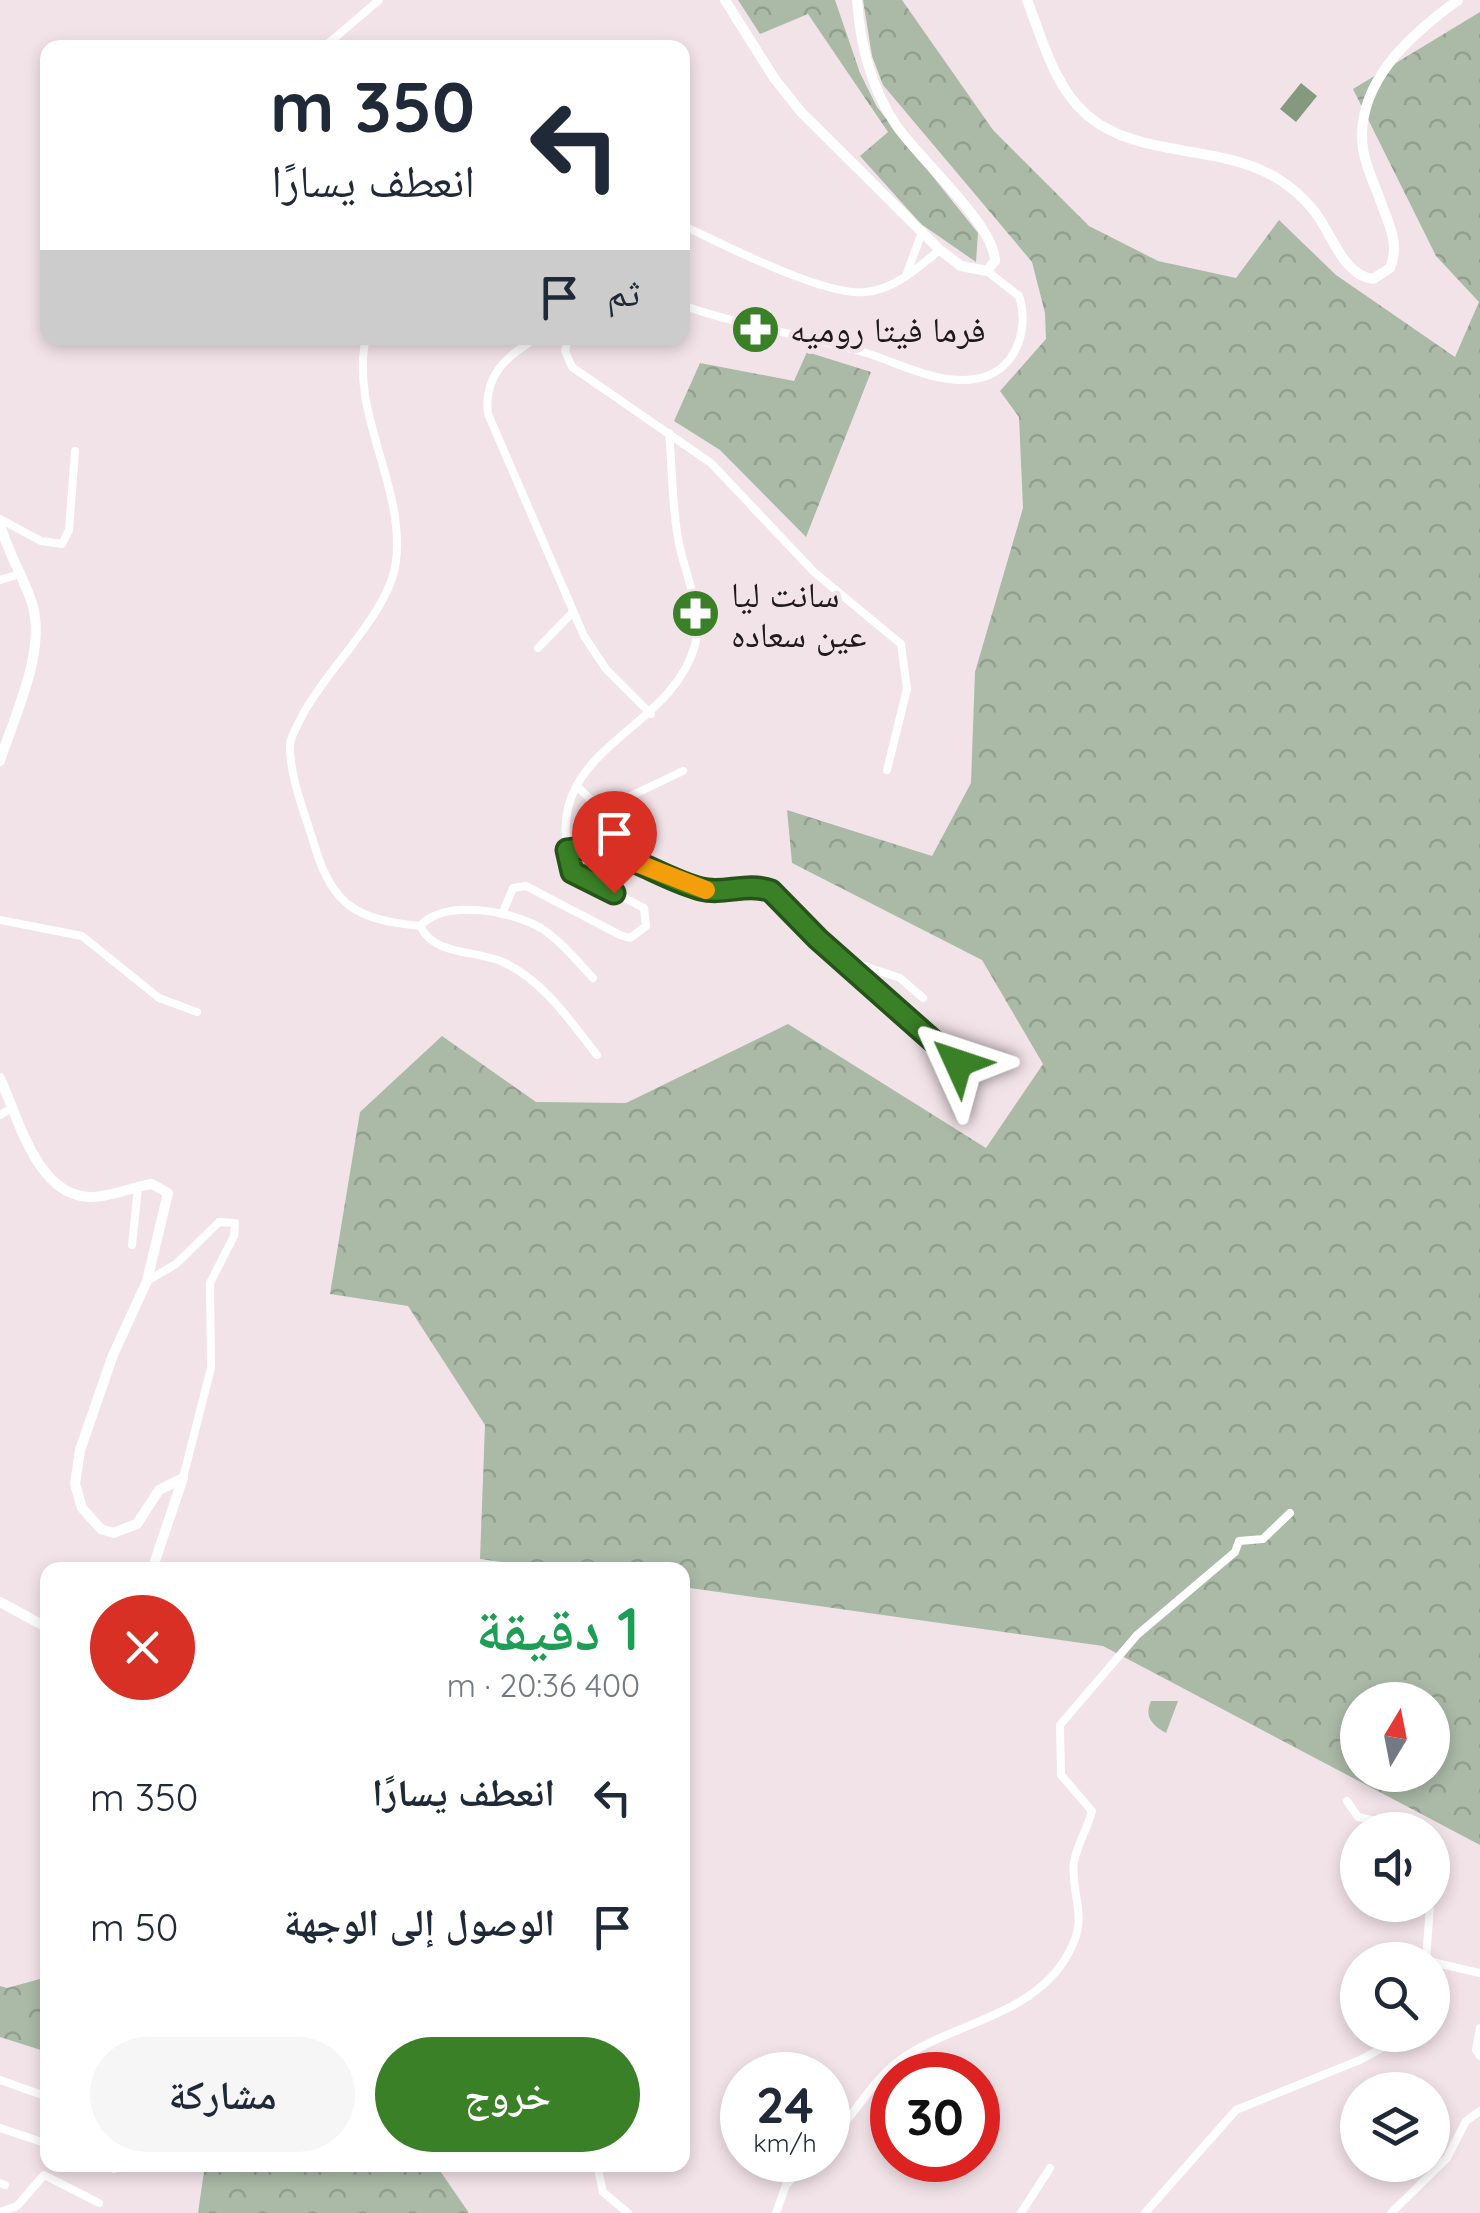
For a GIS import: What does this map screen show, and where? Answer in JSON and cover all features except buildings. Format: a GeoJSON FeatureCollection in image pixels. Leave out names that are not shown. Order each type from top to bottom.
{"type":"FeatureCollection","features":[{"type":"Feature","properties":{"kind":"street"},"geometry":{"type":"LineString","coordinates":[[332,40],[379,0]]}},
{"type":"Feature","properties":{"kind":"street"},"geometry":{"type":"LineString","coordinates":[[690,307],[866,353],[930,376],[980,379],[1010,358],[1026,327],[1019,296],[987,270],[961,266],[940,250],[802,112],[774,78],[725,0]]}},
{"type":"Feature","properties":{"kind":"street"},"geometry":{"type":"LineString","coordinates":[[857,0],[863,46],[882,102],[915,150],[990,238],[995,261],[987,270]]}},
{"type":"Feature","properties":{"kind":"street"},"geometry":{"type":"LineString","coordinates":[[1027,0],[1057,74],[1085,114],[1134,139],[1232,160],[1272,176],[1306,202],[1354,272],[1373,278],[1390,268],[1395,248],[1363,152],[1362,120],[1372,89],[1394,57],[1423,26],[1458,0]]}},
{"type":"Feature","properties":{"kind":"street"},"geometry":{"type":"LineString","coordinates":[[690,229],[846,292],[876,290],[905,277],[940,250]]}},
{"type":"Feature","properties":{"kind":"street"},"geometry":{"type":"LineString","coordinates":[[905,277],[922,232]]}},
{"type":"Feature","properties":{"kind":"street"},"geometry":{"type":"LineString","coordinates":[[365,345],[362,364],[390,477],[396,563],[383,598],[322,682],[290,740],[293,767],[329,883],[365,917],[420,926],[436,946],[502,962],[524,974],[558,1005],[597,1056]]}},
{"type":"Feature","properties":{"kind":"street"},"geometry":{"type":"LineString","coordinates":[[526,345],[503,360],[495,372],[486,401],[488,414],[572,613],[606,669],[651,714]]}},
{"type":"Feature","properties":{"kind":"street"},"geometry":{"type":"LineString","coordinates":[[566,345],[572,367],[711,463],[814,572],[901,644],[906,689],[888,770]]}},
{"type":"Feature","properties":{"kind":"street"},"geometry":{"type":"LineString","coordinates":[[502,914],[513,888],[526,886],[620,935],[630,938],[646,926],[644,908],[572,872],[567,850],[568,814],[578,786],[600,750],[651,714],[689,661],[697,637],[676,528],[669,433]]}},
{"type":"Feature","properties":{"kind":"street"},"geometry":{"type":"LineString","coordinates":[[0,522],[41,541],[62,544],[69,530],[75,451]]}},
{"type":"Feature","properties":{"kind":"street"},"geometry":{"type":"LineString","coordinates":[[0,522],[16,575],[32,604],[35,628],[25,682],[0,761]]}},
{"type":"Feature","properties":{"kind":"street"},"geometry":{"type":"LineString","coordinates":[[0,580],[16,575]]}},
{"type":"Feature","properties":{"kind":"street"},"geometry":{"type":"LineString","coordinates":[[538,648],[572,613]]}},
{"type":"Feature","properties":{"kind":"street"},"geometry":{"type":"LineString","coordinates":[[578,786],[601,810],[684,771]]}},
{"type":"Feature","properties":{"kind":"street"},"geometry":{"type":"LineString","coordinates":[[567,850],[589,845],[708,890],[761,887],[771,891],[856,974],[958,1063]]}},
{"type":"Feature","properties":{"kind":"street"},"geometry":{"type":"LineString","coordinates":[[420,926],[428,918],[444,913],[502,914],[543,930],[593,978]]}},
{"type":"Feature","properties":{"kind":"street"},"geometry":{"type":"LineString","coordinates":[[0,920],[82,936],[159,998],[197,1012]]}},
{"type":"Feature","properties":{"kind":"street"},"geometry":{"type":"LineString","coordinates":[[848,962],[900,978],[924,998]]}},
{"type":"Feature","properties":{"kind":"street"},"geometry":{"type":"LineString","coordinates":[[0,1078],[42,1169],[64,1190],[90,1198],[158,1184],[168,1193],[147,1281],[123,1326],[85,1435],[76,1467],[77,1494],[82,1508],[101,1529],[124,1532],[137,1524],[159,1490],[183,1478]]}},
{"type":"Feature","properties":{"kind":"street"},"geometry":{"type":"LineString","coordinates":[[0,1115],[14,1108]]}},
{"type":"Feature","properties":{"kind":"street"},"geometry":{"type":"LineString","coordinates":[[132,1245],[138,1187]]}},
{"type":"Feature","properties":{"kind":"street"},"geometry":{"type":"LineString","coordinates":[[147,1281],[176,1264],[219,1222],[235,1224],[234,1236],[210,1283],[211,1368],[183,1478],[155,1562]]}},
{"type":"Feature","properties":{"kind":"street"},"geometry":{"type":"LineString","coordinates":[[850,2117],[894,2066],[1018,2002],[1064,1959],[1078,1931],[1081,1910],[1074,1862],[1092,1811],[1061,1775],[1060,1726],[1118,1655],[1235,1552],[1239,1540],[1263,1539],[1290,1513]]}},
{"type":"Feature","properties":{"kind":"street"},"geometry":{"type":"LineString","coordinates":[[0,1602],[40,1624]]}},
{"type":"Feature","properties":{"kind":"street"},"geometry":{"type":"LineString","coordinates":[[1347,1800],[1355,1812]]}},
{"type":"Feature","properties":{"kind":"street"},"geometry":{"type":"LineString","coordinates":[[1450,1966],[1480,1973]]}},
{"type":"Feature","properties":{"kind":"street"},"geometry":{"type":"LineString","coordinates":[[1480,2028],[1476,2050],[1480,2056]]}},
{"type":"Feature","properties":{"kind":"street"},"geometry":{"type":"LineString","coordinates":[[1145,2213],[1236,2110],[1375,2052]]}},
{"type":"Feature","properties":{"kind":"street"},"geometry":{"type":"LineString","coordinates":[[0,2080],[40,2095]]}},
{"type":"Feature","properties":{"kind":"street"},"geometry":{"type":"LineString","coordinates":[[1390,2213],[1448,2158],[1466,2122],[1480,2111]]}},
{"type":"Feature","properties":{"kind":"street"},"geometry":{"type":"LineString","coordinates":[[0,2128],[40,2141]]}},
{"type":"Feature","properties":{"kind":"street"},"geometry":{"type":"LineString","coordinates":[[1020,2213],[1050,2168]]}},
{"type":"Feature","properties":{"kind":"street"},"geometry":{"type":"LineString","coordinates":[[599,2172],[604,2192],[628,2213]]}},
{"type":"Feature","properties":{"kind":"street"},"geometry":{"type":"LineString","coordinates":[[0,2212],[17,2206],[44,2175],[98,2203]]}},
{"type":"Feature","properties":{"kind":"street"},"geometry":{"type":"LineString","coordinates":[[776,2213],[789,2182]]}},
{"type":"Feature","properties":{"kind":"green space"},"geometry":{"type":"Polygon","coordinates":[[[738,0],[835,0],[860,73],[877,107],[978,233],[976,262],[921,224],[860,156],[888,132],[808,14],[760,34],[738,0]]]}},
{"type":"Feature","properties":{"kind":"green space"},"geometry":{"type":"Polygon","coordinates":[[[863,0],[902,0],[993,130],[1089,226],[1158,261],[1236,278],[1279,220],[1336,275],[1455,357],[1479,302],[1436,256],[1353,89],[1480,12],[1480,1845],[1450,1829],[1450,1812],[1417,1812],[1380,1792],[1450,1792],[1450,1682],[1340,1682],[1340,1771],[1103,1646],[690,1588],[690,1562],[480,1559],[485,1425],[408,1306],[330,1294],[360,1112],[442,1036],[536,1102],[626,1103],[788,1024],[986,1148],[1043,1064],[982,960],[792,863],[787,810],[932,856],[971,783],[975,672],[1023,508],[1019,417],[1000,391],[1046,339],[1045,313],[1032,262],[883,85],[872,56],[863,0]]]}},
{"type":"Feature","properties":{"kind":"green space"},"geometry":{"type":"Polygon","coordinates":[[[807,352],[871,372],[806,537],[720,450],[674,421],[700,363],[794,381],[807,352]]]}},
{"type":"Feature","properties":{"kind":"green space"},"geometry":{"type":"Polygon","coordinates":[[[1151,1701],[1178,1701],[1166,1733],[1151,1720],[1151,1701]]]}},
{"type":"Feature","properties":{"kind":"green space"},"geometry":{"type":"Polygon","coordinates":[[[40,1979],[40,2050],[0,2037],[0,1986],[7,1988],[40,1979]]]}},
{"type":"Feature","properties":{"kind":"green space"},"geometry":{"type":"Polygon","coordinates":[[[204,2172],[441,2172],[469,2213],[198,2213],[204,2172]]]}},
{"type":"Feature","properties":{"kind":"shaded area"},"geometry":{"type":"Polygon","coordinates":[[[1301,83],[1317,96],[1296,122],[1280,109],[1301,83]]]}},
{"type":"Feature","properties":{"kind":"slow traffic"},"geometry":{"type":"LineString","coordinates":[[606,851],[706,890]]}},
{"type":"Feature","properties":{"kind":"place","name":"فرما فيتا روميه"},"geometry":{"type":"Point","coordinates":[755,329]}},
{"type":"Feature","properties":{"kind":"place","name":"سانت ليا عين سعاده"},"geometry":{"type":"Point","coordinates":[696,614]}},
{"type":"Feature","properties":{"kind":"route"},"geometry":{"type":"LineString","coordinates":[[614,893],[572,872],[567,850],[589,845],[708,890],[761,887],[771,891],[856,974],[958,1063]]}}]}
